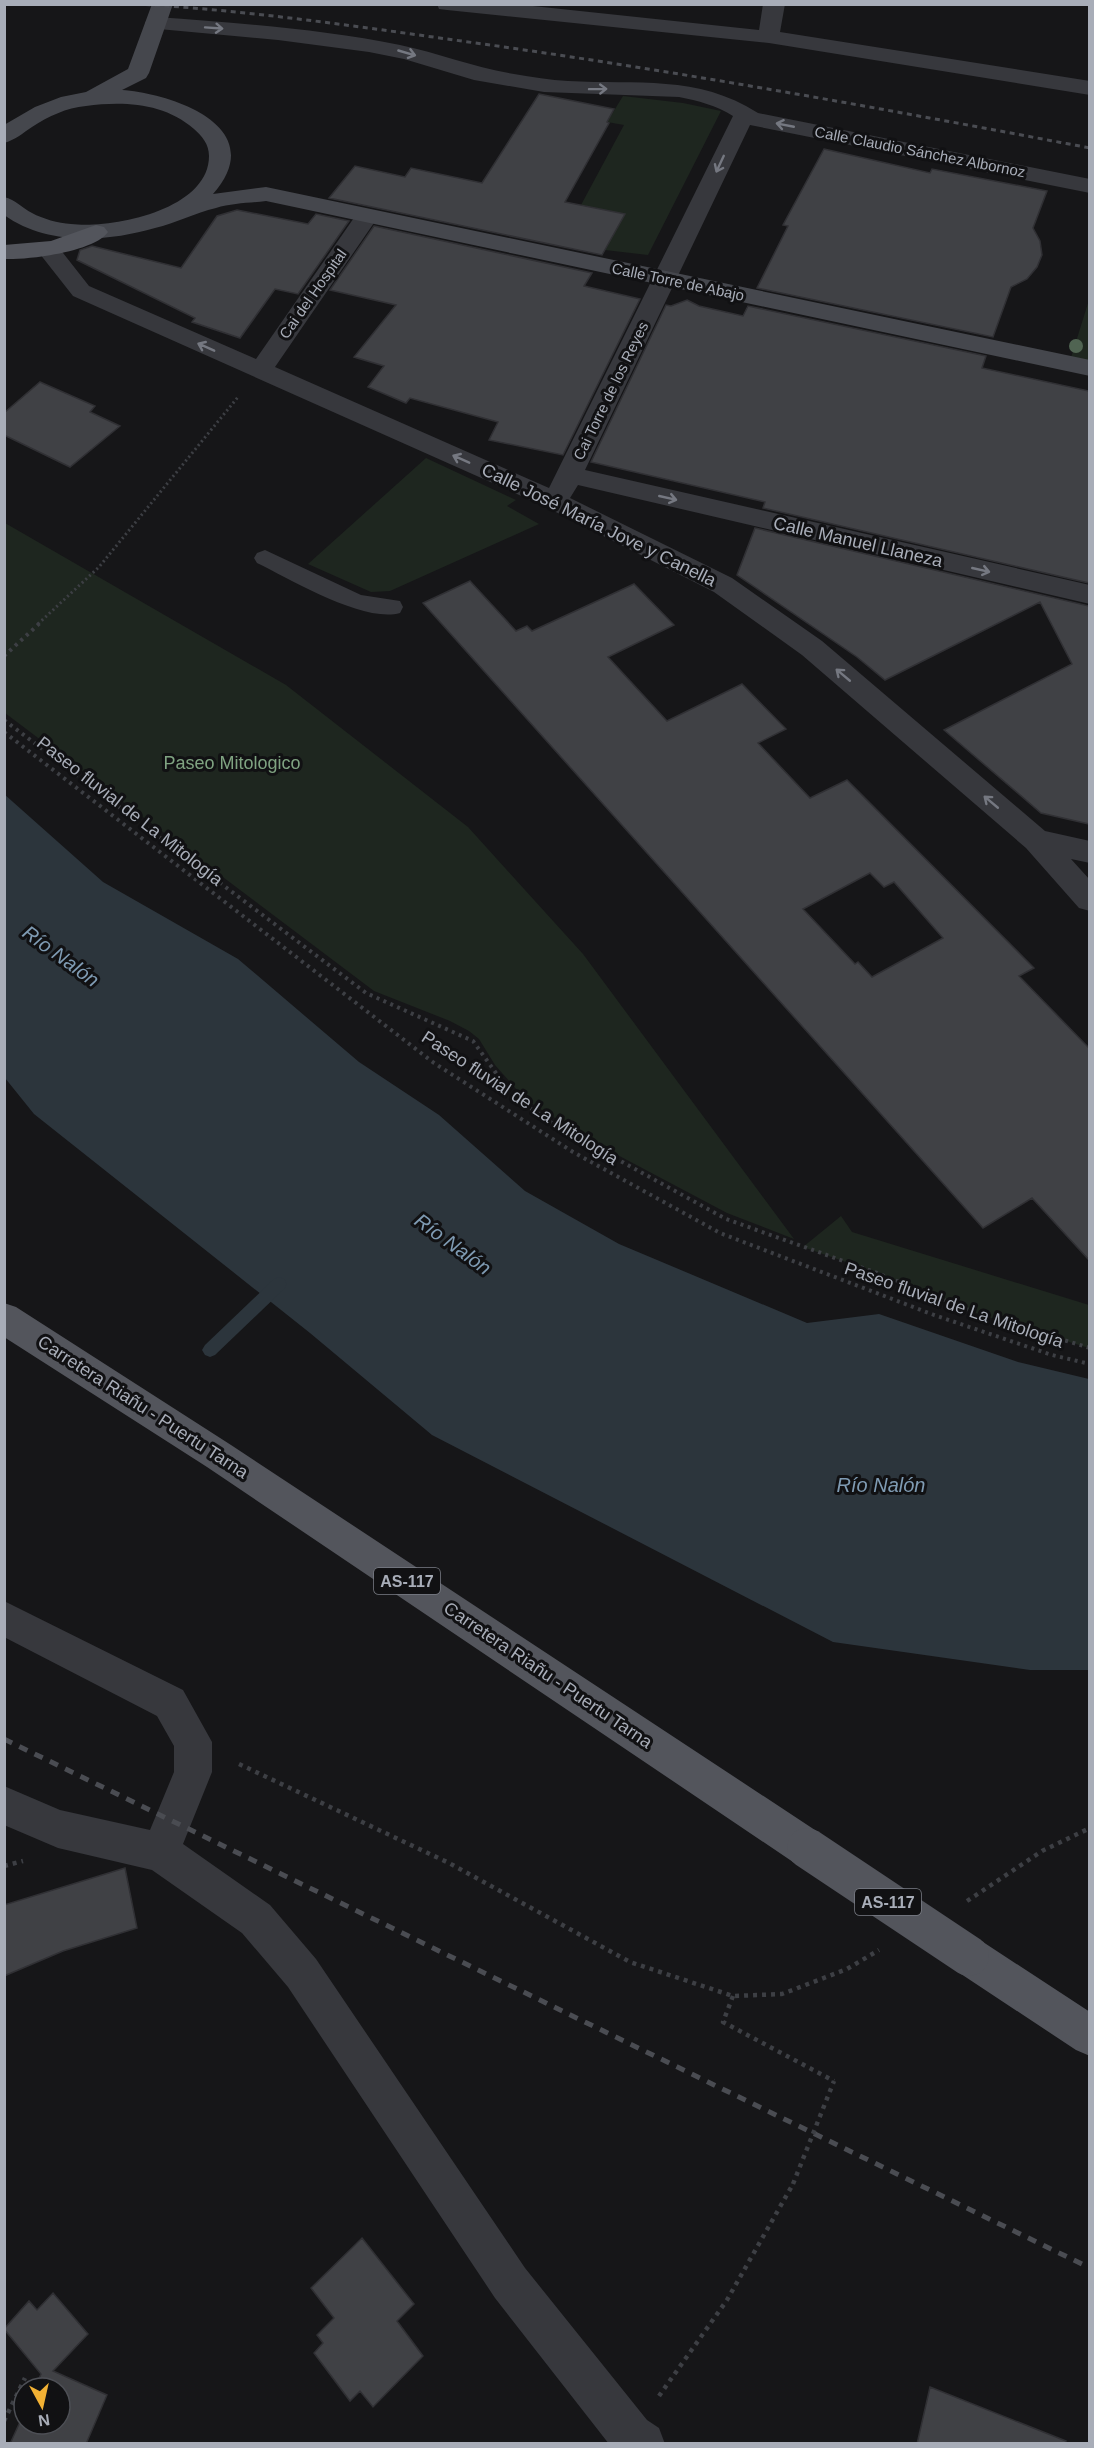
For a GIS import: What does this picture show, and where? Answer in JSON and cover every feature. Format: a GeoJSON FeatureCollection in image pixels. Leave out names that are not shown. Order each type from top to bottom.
{"type":"FeatureCollection","features":[{"type":"Feature","properties":{"kind":"main road"},"geometry":{"type":"LineString","coordinates":[[4,252],[48,249],[80,240],[96,232]]}},
{"type":"Feature","properties":{"kind":"main road","name":"Carretera Riañu - Puertu Tarna"},"geometry":{"type":"LineString","coordinates":[[4,1318],[229,1462],[1089,2036]]}},
{"type":"Feature","properties":{"kind":"street"},"geometry":{"type":"LineString","coordinates":[[447,4],[769,37],[1089,88]]}},
{"type":"Feature","properties":{"kind":"street"},"geometry":{"type":"LineString","coordinates":[[769,37],[774,4]]}},
{"type":"Feature","properties":{"kind":"street"},"geometry":{"type":"LineString","coordinates":[[88,100],[138,73],[159,14]]}},
{"type":"Feature","properties":{"kind":"street","name":"Calle Claudio Sánchez Albornoz"},"geometry":{"type":"LineString","coordinates":[[159,14],[308,35],[400,51],[465,71],[556,87],[591,90],[660,88],[723,101],[751,118],[1089,186]]}},
{"type":"Feature","properties":{"kind":"street"},"geometry":{"type":"LineString","coordinates":[[138,73],[159,101]]}},
{"type":"Feature","properties":{"kind":"street"},"geometry":{"type":"LineString","coordinates":[[4,120],[68,102],[114,96],[159,101]]}},
{"type":"Feature","properties":{"kind":"street","name":"Calle Torre de Abajo"},"geometry":{"type":"LineString","coordinates":[[159,101],[197,118],[215,137],[220,156],[228,171],[266,194],[366,217],[1089,368]]}},
{"type":"Feature","properties":{"kind":"street"},"geometry":{"type":"LineString","coordinates":[[4,136],[42,111]]}},
{"type":"Feature","properties":{"kind":"street","name":"Cai Torre de los Reyes"},"geometry":{"type":"LineString","coordinates":[[553,500],[563,489],[570,475],[666,280],[741,120],[751,118]]}},
{"type":"Feature","properties":{"kind":"street"},"geometry":{"type":"LineString","coordinates":[[4,204],[13,212],[34,222],[63,230],[96,232],[132,228],[179,211],[205,191],[212,183],[220,156]]}},
{"type":"Feature","properties":{"kind":"street","name":"Calle Torre de Abajo"},"geometry":{"type":"LineString","coordinates":[[179,211],[217,200],[266,194]]}},
{"type":"Feature","properties":{"kind":"street","name":"Cai del Hospital"},"geometry":{"type":"LineString","coordinates":[[260,370],[366,217]]}},
{"type":"Feature","properties":{"kind":"street","name":"Calle José María Jove y Canella"},"geometry":{"type":"LineString","coordinates":[[48,249],[81,291],[582,513],[723,585],[812,648],[1036,840],[1089,900]]}},
{"type":"Feature","properties":{"kind":"street","name":"Calle Manuel Llaneza"},"geometry":{"type":"LineString","coordinates":[[570,475],[1089,595]]}},
{"type":"Feature","properties":{"kind":"street"},"geometry":{"type":"LineString","coordinates":[[582,513],[606,495],[627,488]]}},
{"type":"Feature","properties":{"kind":"street"},"geometry":{"type":"LineString","coordinates":[[1036,840],[1089,852]]}},
{"type":"Feature","properties":{"kind":"street"},"geometry":{"type":"LineString","coordinates":[[4,1618],[170,1703],[193,1742],[194,1772],[160,1852]]}},
{"type":"Feature","properties":{"kind":"street"},"geometry":{"type":"LineString","coordinates":[[4,1805],[57,1829],[160,1852],[256,1919],[302,1973],[510,2283],[637,2440]]}},
{"type":"Feature","properties":{"kind":"lane"},"geometry":{"type":"LineString","coordinates":[[265,558],[357,602],[392,607]]}},
{"type":"Feature","properties":{"kind":"path"},"geometry":{"type":"LineString","coordinates":[[4,656],[99,567],[260,370]]}},
{"type":"Feature","properties":{"kind":"path"},"geometry":{"type":"LineString","coordinates":[[4,720],[366,993],[473,1041],[506,1088],[555,1125],[726,1219],[877,1273],[981,1315],[1089,1348]]}},
{"type":"Feature","properties":{"kind":"path","name":"Paseo fluvial de La Mitología"},"geometry":{"type":"LineString","coordinates":[[4,732],[434,1063],[573,1152],[720,1233],[934,1315],[1052,1355],[1089,1364]]}},
{"type":"Feature","properties":{"kind":"path"},"geometry":{"type":"LineString","coordinates":[[193,1742],[449,1863],[630,1962],[733,1996],[782,1994],[847,1969],[882,1948]]}},
{"type":"Feature","properties":{"kind":"path"},"geometry":{"type":"LineString","coordinates":[[960,1905],[1013,1872],[1047,1846],[1089,1828]]}},
{"type":"Feature","properties":{"kind":"path"},"geometry":{"type":"LineString","coordinates":[[637,2440],[727,2300],[793,2184],[834,2081],[723,2022],[733,1996]]}},
{"type":"Feature","properties":{"kind":"path"},"geometry":{"type":"LineString","coordinates":[[4,2421],[12,2405]]}},
{"type":"Feature","properties":{"kind":"green space"},"geometry":{"type":"Polygon","coordinates":[[[623,96],[683,103],[721,111],[648,255],[605,250],[625,214],[581,205],[624,125],[607,122],[623,96]]]}},
{"type":"Feature","properties":{"kind":"green space"},"geometry":{"type":"Polygon","coordinates":[[[1089,300],[1089,368],[1069,364],[1089,300]]]}},
{"type":"Feature","properties":{"kind":"green space"},"geometry":{"type":"Polygon","coordinates":[[[426,458],[516,500],[507,506],[539,524],[390,591],[371,592],[308,564],[426,458]]]}},
{"type":"Feature","properties":{"kind":"green space","name":"Paseo Mitologico"},"geometry":{"type":"Polygon","coordinates":[[[5,523],[286,685],[468,827],[583,954],[794,1239],[727,1213],[610,1151],[525,1099],[495,1065],[479,1039],[469,1031],[450,1021],[374,991],[5,713],[5,523]]]}},
{"type":"Feature","properties":{"kind":"green space"},"geometry":{"type":"Polygon","coordinates":[[[841,1216],[852,1232],[1089,1305],[1089,1348],[981,1315],[877,1273],[803,1247],[841,1216]]]}},
{"type":"Feature","properties":{"kind":"water","name":"Río Nalón"},"geometry":{"type":"Polygon","coordinates":[[[4,794],[103,882],[238,959],[359,1062],[439,1115],[525,1191],[619,1244],[807,1323],[879,1314],[1018,1362],[1089,1379],[1089,1670],[1030,1670],[833,1642],[432,1435],[310,1333],[34,1114],[5,1078],[4,794]]]}},
{"type":"Feature","properties":{"kind":"building"},"geometry":{"type":"Polygon","coordinates":[[[539,94],[614,109],[607,122],[609,123],[565,202],[625,214],[602,255],[329,198],[355,166],[405,177],[411,168],[482,183],[539,94]]]}},
{"type":"Feature","properties":{"kind":"building"},"geometry":{"type":"Polygon","coordinates":[[[824,149],[930,173],[932,169],[1047,191],[1033,228],[1040,241],[1042,255],[1037,267],[1027,279],[1011,287],[993,337],[757,288],[788,226],[783,225],[824,149]]]}},
{"type":"Feature","properties":{"kind":"building"},"geometry":{"type":"Polygon","coordinates":[[[237,210],[308,224],[316,214],[349,221],[298,294],[275,289],[240,338],[192,322],[195,318],[77,260],[80,250],[92,246],[181,268],[217,216],[237,210]]]}},
{"type":"Feature","properties":{"kind":"building"},"geometry":{"type":"Polygon","coordinates":[[[374,226],[592,273],[584,286],[640,299],[563,455],[489,440],[498,422],[410,398],[406,403],[368,387],[384,366],[354,357],[396,305],[330,290],[374,226]]]}},
{"type":"Feature","properties":{"kind":"building"},"geometry":{"type":"Polygon","coordinates":[[[687,300],[699,306],[743,316],[748,306],[986,356],[982,368],[1089,391],[1089,583],[763,508],[765,502],[591,462],[666,305],[671,306],[687,300]]]}},
{"type":"Feature","properties":{"kind":"building"},"geometry":{"type":"Polygon","coordinates":[[[40,382],[95,406],[90,412],[120,426],[70,467],[4,435],[4,413],[40,382]]]}},
{"type":"Feature","properties":{"kind":"building"},"geometry":{"type":"Polygon","coordinates":[[[755,528],[1089,606],[1089,824],[1041,813],[944,730],[1072,664],[1040,602],[885,680],[857,657],[737,575],[755,528]]]}},
{"type":"Feature","properties":{"kind":"building"},"geometry":{"type":"Polygon","coordinates":[[[470,581],[516,631],[527,626],[532,631],[634,584],[674,625],[608,657],[667,721],[742,684],[786,729],[758,743],[810,798],[847,780],[1034,968],[1019,976],[1089,1048],[1089,1260],[1032,1198],[983,1228],[423,603],[470,581]],[[870,873],[803,909],[855,964],[858,962],[872,977],[943,938],[894,882],[884,887],[870,873]]]}},
{"type":"Feature","properties":{"kind":"building"},"geometry":{"type":"Polygon","coordinates":[[[125,1868],[137,1928],[63,1951],[4,1976],[4,1905],[125,1868]]]}},
{"type":"Feature","properties":{"kind":"building"},"geometry":{"type":"Polygon","coordinates":[[[362,2238],[414,2304],[397,2321],[423,2356],[373,2407],[360,2391],[350,2401],[314,2353],[323,2343],[317,2335],[334,2318],[311,2288],[362,2238]]]}},
{"type":"Feature","properties":{"kind":"building"},"geometry":{"type":"Polygon","coordinates":[[[53,2293],[88,2334],[53,2371],[64,2376],[40,2376],[41,2374],[4,2329],[29,2301],[37,2310],[53,2293]]]}},
{"type":"Feature","properties":{"kind":"building"},"geometry":{"type":"Polygon","coordinates":[[[72,2379],[107,2395],[86,2444],[10,2444],[14,2436],[72,2436],[72,2379]]]}},
{"type":"Feature","properties":{"kind":"building"},"geometry":{"type":"Polygon","coordinates":[[[930,2387],[1066,2441],[1065,2444],[917,2444],[930,2387]]]}},
{"type":"Feature","properties":{"kind":"waterway"},"geometry":{"type":"LineString","coordinates":[[210,1350],[279,1284]]}},
{"type":"Feature","properties":{"kind":"railway"},"geometry":{"type":"LineString","coordinates":[[136,4],[295,19],[614,63],[1090,148]]}},
{"type":"Feature","properties":{"kind":"railway"},"geometry":{"type":"LineString","coordinates":[[4,1739],[1090,2268]]}}]}
